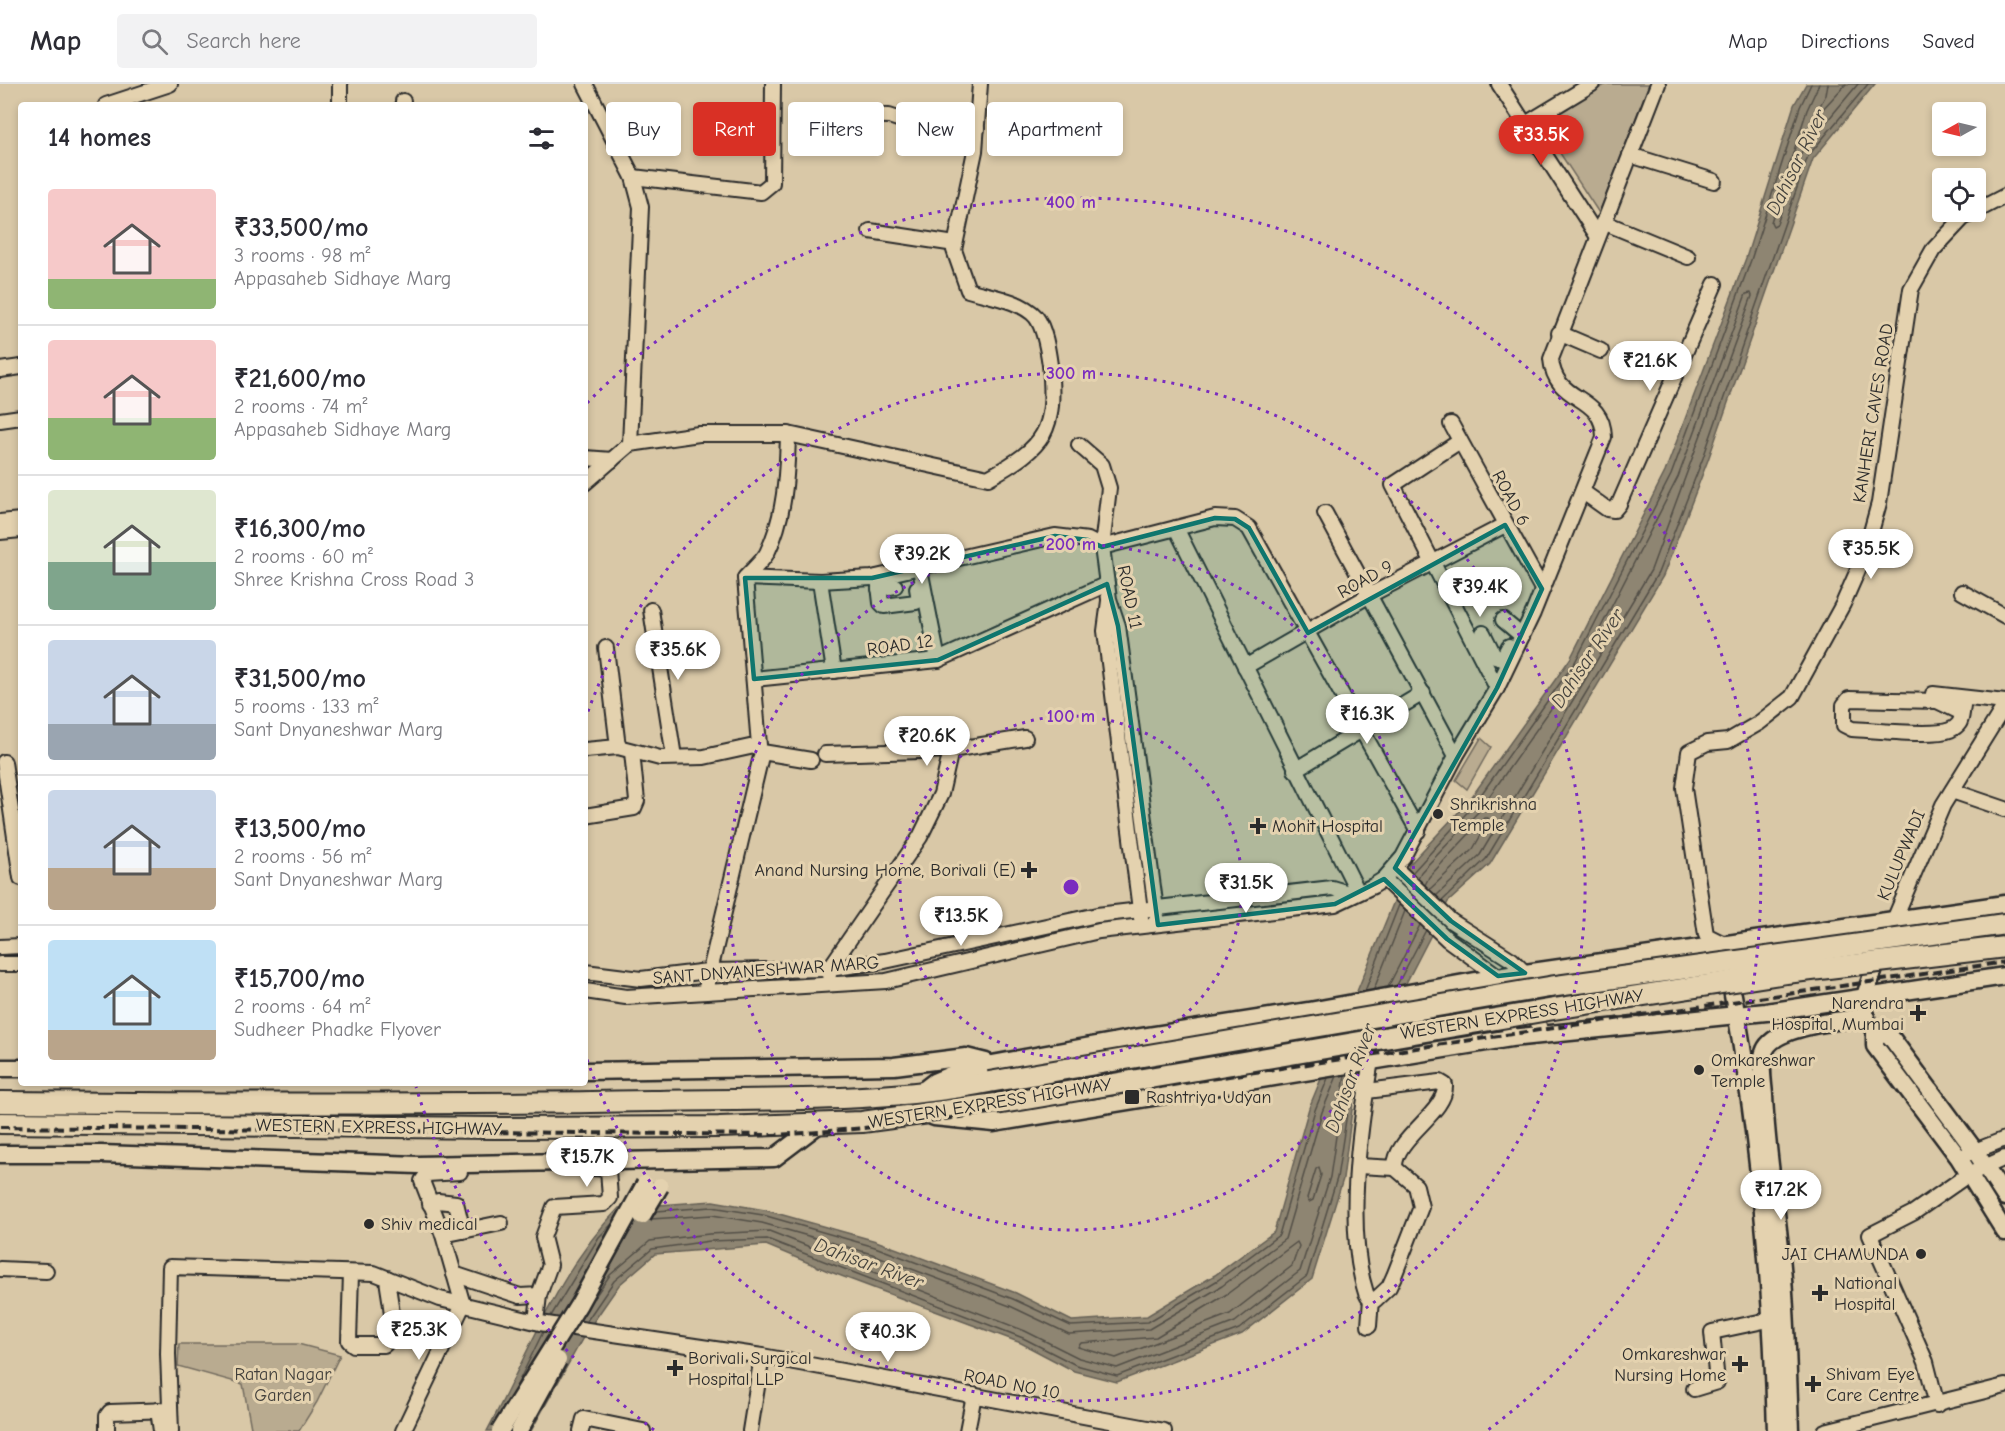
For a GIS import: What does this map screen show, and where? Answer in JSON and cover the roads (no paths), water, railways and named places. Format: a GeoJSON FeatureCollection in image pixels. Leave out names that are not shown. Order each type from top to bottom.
{"type":"FeatureCollection","features":[{"type":"Feature","properties":{"kind":"highway","name":"WESTERN EXPRESS HIGHWAY"},"geometry":{"type":"LineString","coordinates":[[0,1102],[490,1104],[809,1099],[921,1092],[991,1073],[1549,987],[2005,924]]}},
{"type":"Feature","properties":{"kind":"highway","name":"WESTERN EXPRESS HIGHWAY"},"geometry":{"type":"LineString","coordinates":[[0,1123],[494,1128],[819,1124],[921,1116],[1542,1010],[1786,973],[2005,947]]}},
{"type":"Feature","properties":{"kind":"main road"},"geometry":{"type":"LineString","coordinates":[[588,1071],[883,1067],[966,1057],[991,1073],[1498,976],[2005,904]]}},
{"type":"Feature","properties":{"kind":"main road","name":"KULUPWADI"},"geometry":{"type":"LineString","coordinates":[[1894,920],[1870,976],[1845,1006],[1870,1023],[1875,1046],[1959,1158],[2005,1232]]}},
{"type":"Feature","properties":{"kind":"main road"},"geometry":{"type":"LineString","coordinates":[[1724,944],[1737,1015],[1757,1165],[1773,1319],[1776,1431]]}},
{"type":"Feature","properties":{"kind":"main road"},"geometry":{"type":"LineString","coordinates":[[921,1116],[994,1123],[1511,1038],[1845,1006],[2005,976]]}},
{"type":"Feature","properties":{"kind":"main road"},"geometry":{"type":"LineString","coordinates":[[1374,1059],[1428,989]]}},
{"type":"Feature","properties":{"kind":"main road"},"geometry":{"type":"LineString","coordinates":[[1845,1006],[1890,1035],[1975,1150],[2005,1197]]}},
{"type":"Feature","properties":{"kind":"main road"},"geometry":{"type":"LineString","coordinates":[[1790,1431],[1782,1266],[1766,1140],[1762,1066],[1765,1050],[1773,1039],[1845,1006]]}},
{"type":"Feature","properties":{"kind":"main road"},"geometry":{"type":"LineString","coordinates":[[0,1068],[18,1068]]}},
{"type":"Feature","properties":{"kind":"main road"},"geometry":{"type":"LineString","coordinates":[[0,1154],[236,1158],[418,1165],[674,1162],[774,1158],[819,1124]]}},
{"type":"Feature","properties":{"kind":"main road"},"geometry":{"type":"LineString","coordinates":[[519,1431],[652,1185],[650,1162]]}},
{"type":"Feature","properties":{"kind":"main road"},"geometry":{"type":"LineString","coordinates":[[500,1431],[652,1185],[674,1162]]}},
{"type":"Feature","properties":{"kind":"street"},"geometry":{"type":"LineString","coordinates":[[115,102],[170,84]]}},
{"type":"Feature","properties":{"kind":"street"},"geometry":{"type":"LineString","coordinates":[[340,84],[340,102]]}},
{"type":"Feature","properties":{"kind":"street"},"geometry":{"type":"LineString","coordinates":[[585,84],[633,177],[641,207],[630,444]]}},
{"type":"Feature","properties":{"kind":"street"},"geometry":{"type":"LineString","coordinates":[[633,177],[761,192],[766,190],[772,183],[773,84]]}},
{"type":"Feature","properties":{"kind":"street"},"geometry":{"type":"LineString","coordinates":[[588,480],[630,444],[699,434],[788,434],[988,478],[1019,461],[1042,439],[1054,404],[1048,348],[1036,317],[1013,303],[968,290],[954,250],[975,151],[980,84]]}},
{"type":"Feature","properties":{"kind":"street"},"geometry":{"type":"LineString","coordinates":[[1498,84],[1528,123],[1600,230],[1688,257]]}},
{"type":"Feature","properties":{"kind":"street"},"geometry":{"type":"LineString","coordinates":[[1508,84],[1528,123]]}},
{"type":"Feature","properties":{"kind":"street"},"geometry":{"type":"LineString","coordinates":[[1528,123],[1592,84]]}},
{"type":"Feature","properties":{"kind":"street"},"geometry":{"type":"LineString","coordinates":[[1460,441],[1393,485],[1434,563],[1484,644],[1495,657],[1502,659],[1542,589],[1584,492],[1604,437],[1604,422],[1596,410],[1559,386],[1552,371],[1551,359],[1559,333],[1658,84]]}},
{"type":"Feature","properties":{"kind":"street"},"geometry":{"type":"LineString","coordinates":[[884,116],[919,126],[977,129]]}},
{"type":"Feature","properties":{"kind":"street"},"geometry":{"type":"LineString","coordinates":[[1630,155],[1714,182]]}},
{"type":"Feature","properties":{"kind":"street","name":"KANHERI CAVES ROAD"},"geometry":{"type":"LineString","coordinates":[[1986,206],[2005,196]]}},
{"type":"Feature","properties":{"kind":"street","name":"KANHERI CAVES ROAD"},"geometry":{"type":"LineString","coordinates":[[1724,944],[1706,935],[1684,788],[1689,752],[1707,744],[1728,741],[1759,723],[1792,696],[1843,604],[1865,554],[1879,503],[1911,290],[1933,250],[1959,222]]}},
{"type":"Feature","properties":{"kind":"street"},"geometry":{"type":"LineString","coordinates":[[870,231],[955,244]]}},
{"type":"Feature","properties":{"kind":"street"},"geometry":{"type":"LineString","coordinates":[[1584,492],[1607,509],[1614,510],[1618,504],[1715,284]]}},
{"type":"Feature","properties":{"kind":"street"},"geometry":{"type":"LineString","coordinates":[[1559,333],[1601,351]]}},
{"type":"Feature","properties":{"kind":"street"},"geometry":{"type":"LineString","coordinates":[[0,370],[18,367]]}},
{"type":"Feature","properties":{"kind":"street"},"geometry":{"type":"LineString","coordinates":[[0,420],[18,417]]}},
{"type":"Feature","properties":{"kind":"street","name":"ROAD 6"},"geometry":{"type":"LineString","coordinates":[[1451,424],[1542,589]]}},
{"type":"Feature","properties":{"kind":"street"},"geometry":{"type":"LineString","coordinates":[[588,750],[618,747],[632,752],[674,757],[704,757],[759,745],[745,578],[766,555],[777,524],[786,485],[788,434]]}},
{"type":"Feature","properties":{"kind":"street"},"geometry":{"type":"LineString","coordinates":[[1079,445],[1102,465],[1109,488],[1102,548],[1215,518],[1235,519],[1249,528],[1418,831]]}},
{"type":"Feature","properties":{"kind":"street"},"geometry":{"type":"LineString","coordinates":[[588,458],[612,460]]}},
{"type":"Feature","properties":{"kind":"street"},"geometry":{"type":"LineString","coordinates":[[1326,513],[1456,756]]}},
{"type":"Feature","properties":{"kind":"street"},"geometry":{"type":"LineString","coordinates":[[0,522],[18,519]]}},
{"type":"Feature","properties":{"kind":"street","name":"ROAD 9"},"geometry":{"type":"LineString","coordinates":[[1245,667],[1308,633],[1370,595],[1505,525]]}},
{"type":"Feature","properties":{"kind":"street"},"geometry":{"type":"LineString","coordinates":[[1176,528],[1355,893],[1384,879],[1395,868],[1418,831],[1456,756],[1497,688],[1518,633]]}},
{"type":"Feature","properties":{"kind":"street"},"geometry":{"type":"LineString","coordinates":[[0,532],[18,530]]}},
{"type":"Feature","properties":{"kind":"street","name":"ROAD 11"},"geometry":{"type":"LineString","coordinates":[[745,578],[879,583],[986,550],[1055,536],[1088,540],[1102,548],[1109,599],[1118,626],[1158,925]]}},
{"type":"Feature","properties":{"kind":"street"},"geometry":{"type":"LineString","coordinates":[[920,569],[938,660]]}},
{"type":"Feature","properties":{"kind":"street"},"geometry":{"type":"LineString","coordinates":[[820,581],[834,671]]}},
{"type":"Feature","properties":{"kind":"street"},"geometry":{"type":"LineString","coordinates":[[895,586],[879,583],[881,603],[884,606],[916,602],[919,600],[917,588]]}},
{"type":"Feature","properties":{"kind":"street","name":"ROAD 12"},"geometry":{"type":"LineString","coordinates":[[754,679],[938,660],[1107,584]]}},
{"type":"Feature","properties":{"kind":"street"},"geometry":{"type":"LineString","coordinates":[[1962,592],[2005,616]]}},
{"type":"Feature","properties":{"kind":"street"},"geometry":{"type":"LineString","coordinates":[[1109,599],[1105,631],[1141,927]]}},
{"type":"Feature","properties":{"kind":"street"},"geometry":{"type":"LineString","coordinates":[[651,610],[674,757]]}},
{"type":"Feature","properties":{"kind":"street"},"geometry":{"type":"LineString","coordinates":[[1503,620],[1518,633]]}},
{"type":"Feature","properties":{"kind":"street"},"geometry":{"type":"LineString","coordinates":[[1484,644],[1497,688]]}},
{"type":"Feature","properties":{"kind":"street"},"geometry":{"type":"LineString","coordinates":[[606,648],[618,747]]}},
{"type":"Feature","properties":{"kind":"street"},"geometry":{"type":"LineString","coordinates":[[1296,770],[1423,693]]}},
{"type":"Feature","properties":{"kind":"street"},"geometry":{"type":"LineString","coordinates":[[1924,693],[1964,698],[2003,711]]}},
{"type":"Feature","properties":{"kind":"street"},"geometry":{"type":"LineString","coordinates":[[1962,713],[1937,700],[1849,699],[1844,705],[1844,725],[1852,729],[1941,732],[1956,727],[1961,722],[1964,698]]}},
{"type":"Feature","properties":{"kind":"street","name":"KULUPWADI"},"geometry":{"type":"LineString","coordinates":[[1894,920],[1952,791],[2003,711]]}},
{"type":"Feature","properties":{"kind":"street"},"geometry":{"type":"LineString","coordinates":[[825,754],[951,750],[1025,738]]}},
{"type":"Feature","properties":{"kind":"street"},"geometry":{"type":"LineString","coordinates":[[828,985],[829,969],[920,837],[941,794],[951,750]]}},
{"type":"Feature","properties":{"kind":"street"},"geometry":{"type":"LineString","coordinates":[[588,816],[634,808],[637,801],[632,752]]}},
{"type":"Feature","properties":{"kind":"street"},"geometry":{"type":"LineString","coordinates":[[705,992],[708,971],[762,752],[811,760]]}},
{"type":"Feature","properties":{"kind":"street"},"geometry":{"type":"LineString","coordinates":[[4,762],[18,858]]}},
{"type":"Feature","properties":{"kind":"street"},"geometry":{"type":"LineString","coordinates":[[1952,791],[2005,809]]}},
{"type":"Feature","properties":{"kind":"street"},"geometry":{"type":"LineString","coordinates":[[1395,868],[1457,925],[1512,960],[1525,973],[1541,1034]]}},
{"type":"Feature","properties":{"kind":"street"},"geometry":{"type":"LineString","coordinates":[[1384,879],[1447,939],[1498,976],[1511,1038]]}},
{"type":"Feature","properties":{"kind":"street","name":"SANT DNYANESHWAR MARG"},"geometry":{"type":"LineString","coordinates":[[588,972],[641,979],[708,971],[829,969],[885,962],[1097,915],[1332,888],[1355,893]]}},
{"type":"Feature","properties":{"kind":"street","name":"SANT DNYANESHWAR MARG"},"geometry":{"type":"LineString","coordinates":[[588,991],[626,997],[886,981],[1099,931],[1335,904],[1355,893]]}},
{"type":"Feature","properties":{"kind":"street"},"geometry":{"type":"LineString","coordinates":[[0,946],[18,946]]}},
{"type":"Feature","properties":{"kind":"street"},"geometry":{"type":"LineString","coordinates":[[0,964],[18,964]]}},
{"type":"Feature","properties":{"kind":"street"},"geometry":{"type":"LineString","coordinates":[[1369,1326],[1371,1299],[1366,1293],[1358,1263],[1359,1166],[1367,1091],[1374,1059]]}},
{"type":"Feature","properties":{"kind":"street"},"geometry":{"type":"LineString","coordinates":[[1367,1091],[1434,1082],[1445,1085],[1443,1099],[1423,1119],[1395,1156],[1395,1168]]}},
{"type":"Feature","properties":{"kind":"street"},"geometry":{"type":"LineString","coordinates":[[1959,1158],[2005,1139]]}},
{"type":"Feature","properties":{"kind":"street"},"geometry":{"type":"LineString","coordinates":[[1937,1405],[1926,1362],[1870,1235],[1913,1214],[1969,1174],[2005,1158]]}},
{"type":"Feature","properties":{"kind":"street"},"geometry":{"type":"LineString","coordinates":[[1359,1166],[1395,1168],[1416,1186],[1421,1207],[1389,1287],[1378,1298],[1371,1299]]}},
{"type":"Feature","properties":{"kind":"street"},"geometry":{"type":"LineString","coordinates":[[403,1431],[463,1305],[443,1235],[422,1181],[427,1174],[608,1169],[610,1198],[608,1202],[554,1207],[543,1237],[550,1265],[539,1294],[538,1323]]}},
{"type":"Feature","properties":{"kind":"street"},"geometry":{"type":"LineString","coordinates":[[430,1204],[438,1201],[456,1203],[463,1231]]}},
{"type":"Feature","properties":{"kind":"street"},"geometry":{"type":"LineString","coordinates":[[443,1235],[501,1223]]}},
{"type":"Feature","properties":{"kind":"street","name":"ROAD NO 10"},"geometry":{"type":"LineString","coordinates":[[164,1410],[170,1268],[374,1273],[440,1299],[538,1323],[762,1356],[1164,1431]]}},
{"type":"Feature","properties":{"kind":"street"},"geometry":{"type":"LineString","coordinates":[[0,1269],[46,1271]]}},
{"type":"Feature","properties":{"kind":"street"},"geometry":{"type":"LineString","coordinates":[[351,1273],[349,1341],[354,1345],[384,1345],[389,1339],[391,1322],[387,1278]]}},
{"type":"Feature","properties":{"kind":"street"},"geometry":{"type":"LineString","coordinates":[[454,1274],[520,1296],[539,1294]]}},
{"type":"Feature","properties":{"kind":"street"},"geometry":{"type":"LineString","coordinates":[[1694,1389],[1717,1382],[1712,1332],[1773,1319]]}},
{"type":"Feature","properties":{"kind":"street"},"geometry":{"type":"LineString","coordinates":[[750,1431],[762,1356]]}},
{"type":"Feature","properties":{"kind":"street"},"geometry":{"type":"LineString","coordinates":[[1825,1431],[1937,1405],[2005,1386]]}},
{"type":"Feature","properties":{"kind":"street"},"geometry":{"type":"LineString","coordinates":[[967,1431],[974,1395]]}},
{"type":"Feature","properties":{"kind":"street"},"geometry":{"type":"LineString","coordinates":[[107,1431],[107,1416],[110,1412],[164,1410]]}},
{"type":"Feature","properties":{"kind":"street"},"geometry":{"type":"LineString","coordinates":[[161,1431],[164,1410]]}},
{"type":"Feature","properties":{"kind":"street"},"geometry":{"type":"LineString","coordinates":[[164,1410],[171,1431]]}},
{"type":"Feature","properties":{"kind":"street"},"geometry":{"type":"LineString","coordinates":[[583,1425],[643,1431]]}},
{"type":"Feature","properties":{"kind":"water","name":"Dahisar River"},"geometry":{"type":"Polygon","coordinates":[[[1806,84],[1875,84],[1813,159],[1708,460],[1663,576],[1490,864],[1448,902],[1360,1072],[1354,1095],[1343,1179],[1312,1279],[1242,1334],[1117,1382],[1074,1371],[1021,1343],[828,1271],[766,1245],[655,1254],[619,1285],[585,1334],[531,1431],[487,1431],[561,1286],[597,1232],[619,1208],[713,1201],[765,1210],[876,1241],[1016,1293],[1072,1321],[1147,1316],[1215,1275],[1274,1232],[1309,1108],[1409,865],[1468,802],[1570,659],[1665,472],[1746,258],[1794,105],[1806,84]]]}},
{"type":"Feature","properties":{"kind":"railway"},"geometry":{"type":"LineString","coordinates":[[0,1127],[774,1135],[839,1130],[970,1116],[2005,962]]}},
{"type":"Feature","properties":{"kind":"place","name":"Shrikrishna Temple"},"geometry":{"type":"Point","coordinates":[1438,814]}},
{"type":"Feature","properties":{"kind":"place","name":"Mohit Hospital"},"geometry":{"type":"Point","coordinates":[1258,826]}},
{"type":"Feature","properties":{"kind":"place","name":"Anand Nursing Home, Borivali (E)"},"geometry":{"type":"Point","coordinates":[1029,870]}},
{"type":"Feature","properties":{"kind":"place","name":"Narendra Hospital, Mumbai"},"geometry":{"type":"Point","coordinates":[1918,1013]}},
{"type":"Feature","properties":{"kind":"place","name":"Omkareshwar Temple"},"geometry":{"type":"Point","coordinates":[1699,1070]}},
{"type":"Feature","properties":{"kind":"place","name":"Rashtriya Udyan"},"geometry":{"type":"Point","coordinates":[1132,1097]}},
{"type":"Feature","properties":{"kind":"place","name":"Shiv medical"},"geometry":{"type":"Point","coordinates":[369,1224]}},
{"type":"Feature","properties":{"kind":"place","name":"JAI CHAMUNDA"},"geometry":{"type":"Point","coordinates":[1921,1254]}},
{"type":"Feature","properties":{"kind":"place","name":"National Hospital"},"geometry":{"type":"Point","coordinates":[1820,1293]}},
{"type":"Feature","properties":{"kind":"place","name":"Omkareshwar Nursing Home"},"geometry":{"type":"Point","coordinates":[1740,1364]}},
{"type":"Feature","properties":{"kind":"place","name":"Borivali Surgical Hospital LLP"},"geometry":{"type":"Point","coordinates":[675,1368]}},
{"type":"Feature","properties":{"kind":"place","name":"Shivam Eye Care Centre"},"geometry":{"type":"Point","coordinates":[1813,1384]}},
{"type":"Feature","properties":{"kind":"park label","name":"Ratan Nagar Garden"},"geometry":{"type":"Point","coordinates":[283,1384]}}]}
